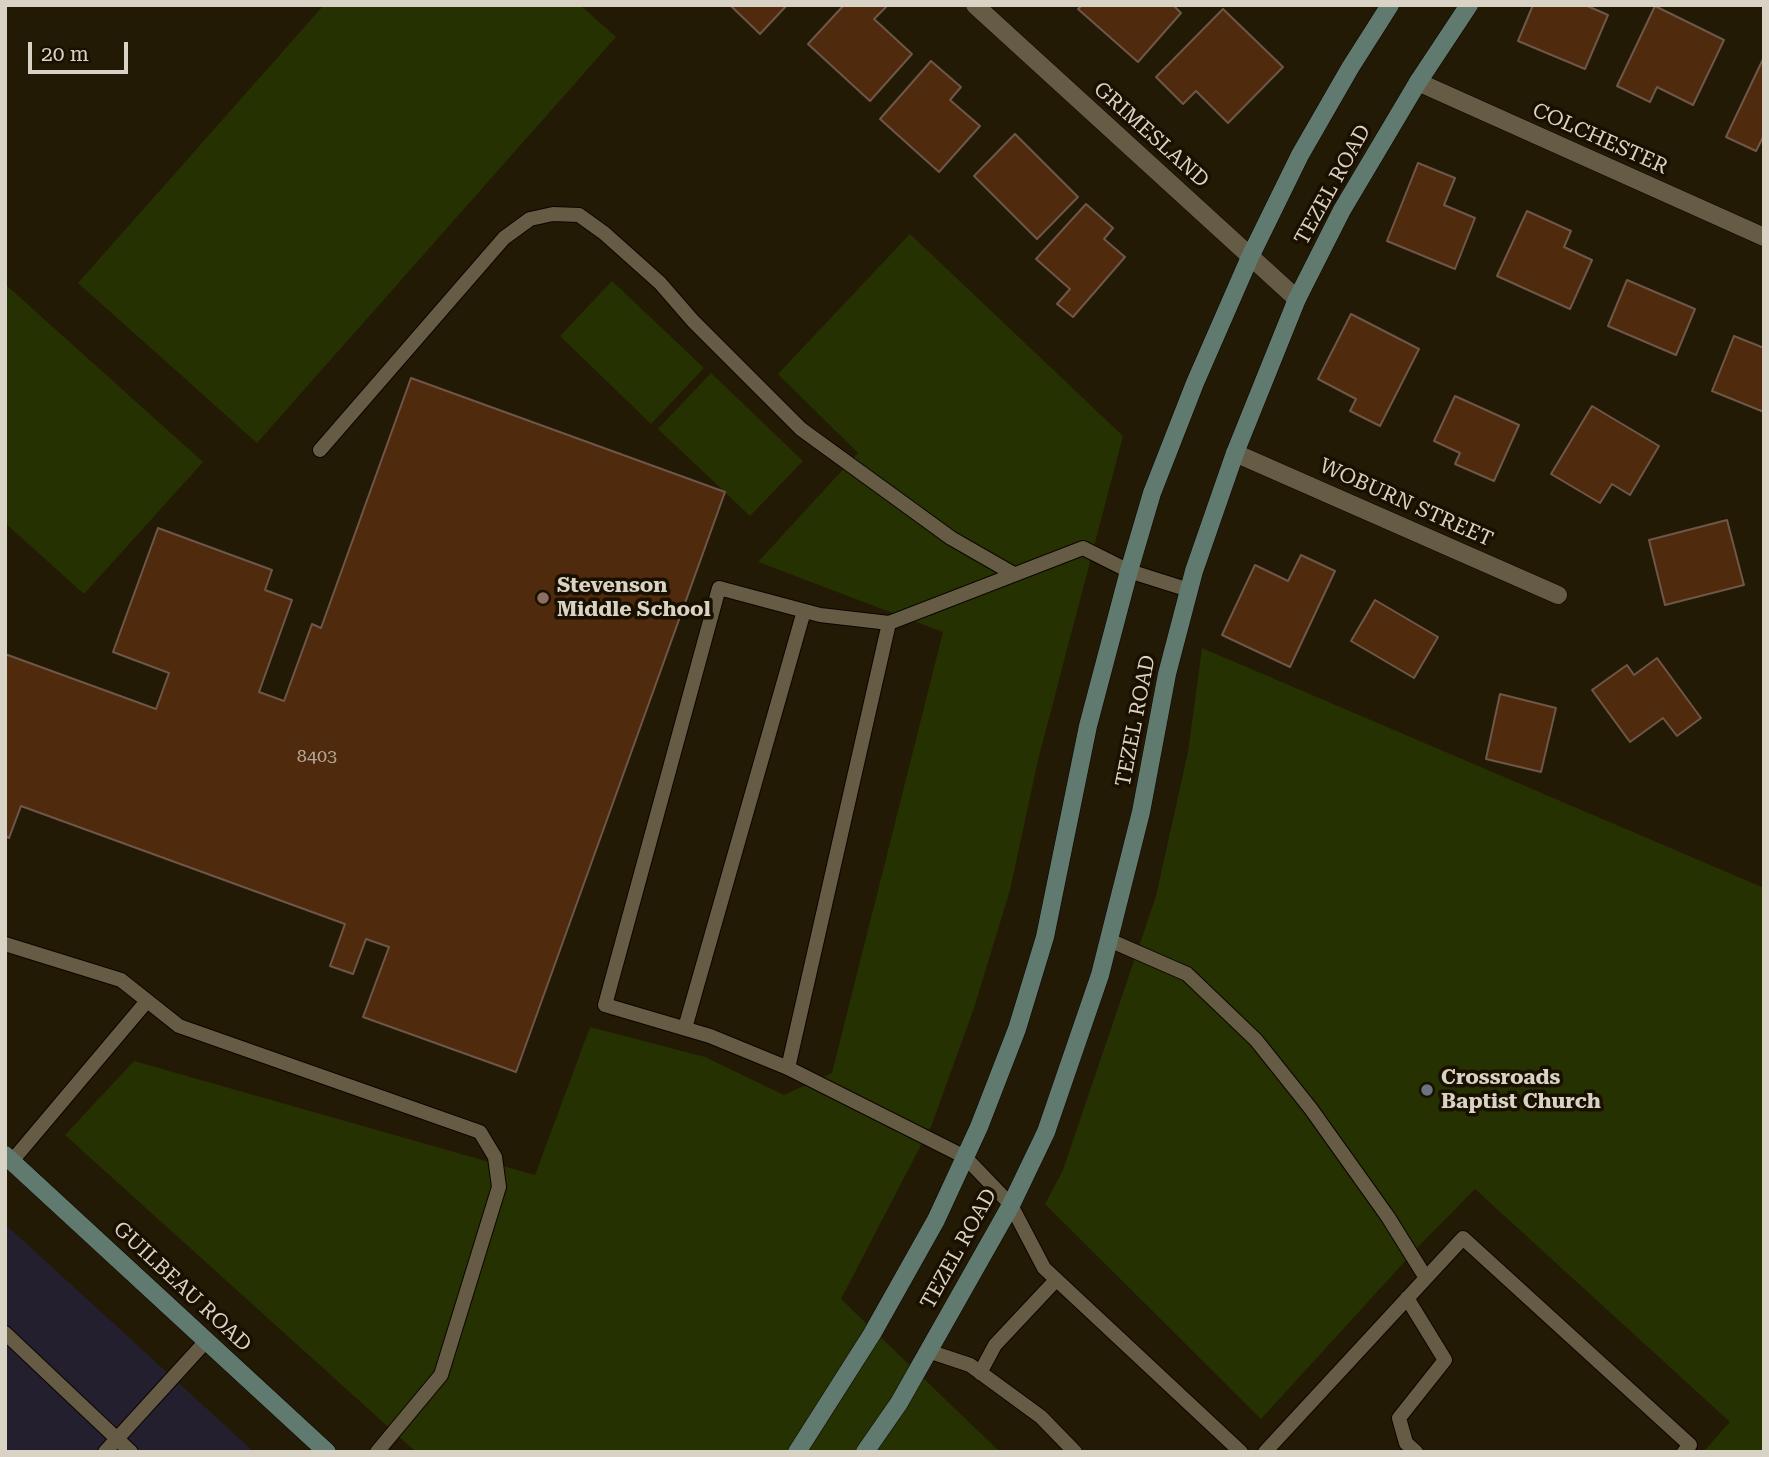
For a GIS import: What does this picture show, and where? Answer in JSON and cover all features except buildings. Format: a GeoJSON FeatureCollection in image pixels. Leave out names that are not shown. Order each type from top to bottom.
{"type":"FeatureCollection","features":[{"type":"Feature","properties":{"kind":"main road","name":"TEZEL ROAD"},"geometry":{"type":"LineString","coordinates":[[797,1452],[878,1322],[936,1220],[979,1127],[1017,1029],[1045,937],[1088,726],[1129,571],[1162,468],[1195,383],[1250,257],[1300,155],[1390,5]]}},
{"type":"Feature","properties":{"kind":"main road","name":"TEZEL ROAD"},"geometry":{"type":"LineString","coordinates":[[865,1452],[899,1403],[1011,1205],[1046,1132],[1100,975],[1141,812],[1167,674],[1189,590],[1235,453],[1297,299],[1342,210],[1418,82],[1469,5]]}},
{"type":"Feature","properties":{"kind":"main road","name":"GUILBEAU ROAD"},"geometry":{"type":"LineString","coordinates":[[8,1158],[327,1452]]}},
{"type":"Feature","properties":{"kind":"street","name":"GRIMESLAND"},"geometry":{"type":"LineString","coordinates":[[975,5],[1297,299]]}},
{"type":"Feature","properties":{"kind":"street","name":"COLCHESTER"},"geometry":{"type":"LineString","coordinates":[[1418,82],[1764,237]]}},
{"type":"Feature","properties":{"kind":"street","name":"WOBURN STREET"},"geometry":{"type":"LineString","coordinates":[[1235,453],[1558,595]]}},
{"type":"Feature","properties":{"kind":"lane"},"geometry":{"type":"LineString","coordinates":[[320,450],[504,238],[530,219],[553,214],[579,215],[604,233],[660,283],[801,429],[951,538],[1012,573]]}},
{"type":"Feature","properties":{"kind":"lane"},"geometry":{"type":"LineString","coordinates":[[1189,590],[1129,571],[1083,548],[1012,573],[889,623],[820,615],[719,588],[605,1005],[710,1036],[788,1068],[965,1157],[1011,1205],[1044,1268],[1241,1452]]}},
{"type":"Feature","properties":{"kind":"lane"},"geometry":{"type":"LineString","coordinates":[[685,1028],[804,611]]}},
{"type":"Feature","properties":{"kind":"lane"},"geometry":{"type":"LineString","coordinates":[[788,1068],[889,623]]}},
{"type":"Feature","properties":{"kind":"lane"},"geometry":{"type":"LineString","coordinates":[[1109,940],[1186,974],[1256,1040],[1311,1109],[1388,1217],[1426,1278]]}},
{"type":"Feature","properties":{"kind":"lane"},"geometry":{"type":"LineString","coordinates":[[5,944],[121,980],[179,1026],[480,1132],[495,1157],[499,1187],[441,1375],[377,1452]]}},
{"type":"Feature","properties":{"kind":"lane"},"geometry":{"type":"LineString","coordinates":[[8,1158],[147,1001]]}},
{"type":"Feature","properties":{"kind":"lane"},"geometry":{"type":"LineString","coordinates":[[1265,1452],[1463,1238],[1690,1445],[1684,1452]]}},
{"type":"Feature","properties":{"kind":"lane"},"geometry":{"type":"LineString","coordinates":[[980,1373],[995,1345],[1056,1280]]}},
{"type":"Feature","properties":{"kind":"lane"},"geometry":{"type":"LineString","coordinates":[[1407,1298],[1445,1360],[1399,1418],[1406,1443],[1416,1452]]}},
{"type":"Feature","properties":{"kind":"lane"},"geometry":{"type":"LineString","coordinates":[[5,1333],[131,1452]]}},
{"type":"Feature","properties":{"kind":"lane"},"geometry":{"type":"LineString","coordinates":[[105,1452],[207,1340]]}},
{"type":"Feature","properties":{"kind":"lane"},"geometry":{"type":"LineString","coordinates":[[928,1351],[970,1365],[1041,1417],[1075,1452]]}},
{"type":"Feature","properties":{"kind":"shaded area"},"geometry":{"type":"Polygon","coordinates":[[[5,1224],[254,1452],[5,1452],[5,1224]]]}},
{"type":"Feature","properties":{"kind":"green space"},"geometry":{"type":"Polygon","coordinates":[[[324,5],[580,5],[616,37],[257,443],[78,283],[324,5]]]}},
{"type":"Feature","properties":{"kind":"green space"},"geometry":{"type":"Polygon","coordinates":[[[910,234],[1123,436],[1038,760],[1010,890],[974,1008],[932,1124],[841,1299],[1000,1452],[416,1452],[65,1135],[134,1061],[535,1175],[590,1027],[705,1057],[784,1095],[832,1073],[943,632],[758,562],[858,453],[778,374],[910,234]]]}},
{"type":"Feature","properties":{"kind":"green space"},"geometry":{"type":"Polygon","coordinates":[[[612,281],[704,368],[651,424],[560,336],[612,281]]]}},
{"type":"Feature","properties":{"kind":"green space"},"geometry":{"type":"Polygon","coordinates":[[[5,284],[203,462],[84,594],[5,523],[5,284]]]}},
{"type":"Feature","properties":{"kind":"green space"},"geometry":{"type":"Polygon","coordinates":[[[711,373],[803,461],[750,516],[658,429],[711,373]]]}},
{"type":"Feature","properties":{"kind":"green space","name":"Crossroads Baptist Church"},"geometry":{"type":"Polygon","coordinates":[[[1202,648],[1764,888],[1764,1452],[1703,1452],[1730,1422],[1475,1189],[1418,1247],[1261,1419],[1045,1204],[1063,1170],[1156,896],[1188,752],[1202,648]]]}},
{"type":"Feature","properties":{"kind":"place","name":"Stevenson Middle School"},"geometry":{"type":"Point","coordinates":[543,598]}},
{"type":"Feature","properties":{"kind":"place","name":"Crossroads Baptist Church"},"geometry":{"type":"Point","coordinates":[1427,1090]}}]}
